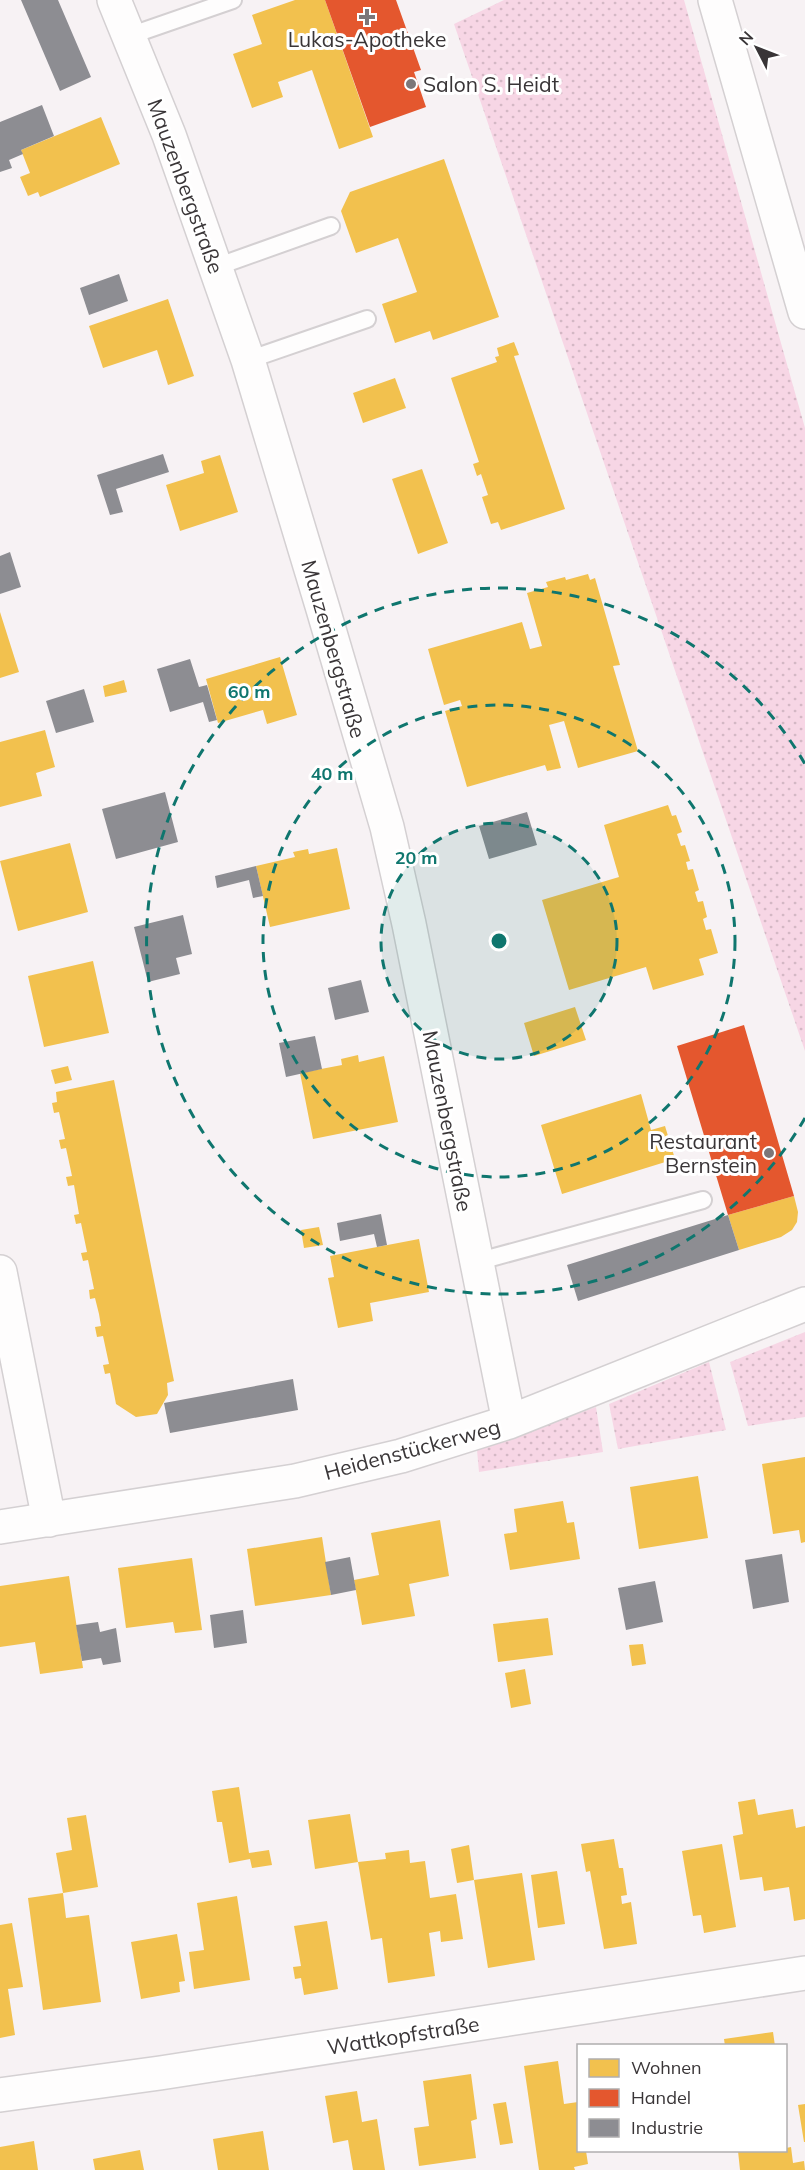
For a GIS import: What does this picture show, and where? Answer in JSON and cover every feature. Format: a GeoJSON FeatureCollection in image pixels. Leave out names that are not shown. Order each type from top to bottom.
{"type":"FeatureCollection","features":[{"type":"Feature","properties":{"kind":"street","name":"Mauzenbergstraße"},"geometry":{"type":"LineString","coordinates":[[114,0],[169,135],[248,360],[387,827],[409,924],[509,1422]]}},
{"type":"Feature","properties":{"kind":"street"},"geometry":{"type":"LineString","coordinates":[[715,0],[805,312]]}},
{"type":"Feature","properties":{"kind":"street"},"geometry":{"type":"LineString","coordinates":[[0,1272],[49,1520]]}},
{"type":"Feature","properties":{"kind":"street","name":"Heidenstückerweg"},"geometry":{"type":"LineString","coordinates":[[0,1527],[295,1481],[401,1456],[509,1422],[805,1304]]}},
{"type":"Feature","properties":{"kind":"street","name":"Wattkopfstraße"},"geometry":{"type":"LineString","coordinates":[[0,2096],[805,1973]]}},
{"type":"Feature","properties":{"kind":"lane"},"geometry":{"type":"LineString","coordinates":[[129,36],[233,0]]}},
{"type":"Feature","properties":{"kind":"lane"},"geometry":{"type":"LineString","coordinates":[[216,267],[331,226]]}},
{"type":"Feature","properties":{"kind":"lane"},"geometry":{"type":"LineString","coordinates":[[248,360],[368,319]]}},
{"type":"Feature","properties":{"kind":"lane"},"geometry":{"type":"LineString","coordinates":[[476,1262],[703,1200]]}},
{"type":"Feature","properties":{"kind":"shaded area"},"geometry":{"type":"Polygon","coordinates":[[[504,0],[684,0],[805,428],[805,1051],[454,24],[504,0]]]}},
{"type":"Feature","properties":{"kind":"shaded area"},"geometry":{"type":"Polygon","coordinates":[[[805,1332],[805,1417],[748,1426],[730,1362],[805,1332]]]}},
{"type":"Feature","properties":{"kind":"shaded area"},"geometry":{"type":"Polygon","coordinates":[[[709,1362],[726,1430],[618,1449],[609,1404],[709,1362]]]}},
{"type":"Feature","properties":{"kind":"shaded area"},"geometry":{"type":"Polygon","coordinates":[[[596,1407],[603,1452],[479,1472],[477,1450],[596,1407]]]}},
{"type":"Feature","properties":{"kind":"building: Wohnen"},"geometry":{"type":"Polygon","coordinates":[[[295,0],[325,0],[373,137],[339,149],[312,70],[278,82],[283,97],[252,108],[233,54],[262,44],[252,15],[295,0]]]}},
{"type":"Feature","properties":{"kind":"building: Wohnen"},"geometry":{"type":"Polygon","coordinates":[[[101,117],[120,164],[40,197],[38,192],[28,196],[20,177],[30,173],[21,150],[101,117]]]}},
{"type":"Feature","properties":{"kind":"building: Wohnen"},"geometry":{"type":"Polygon","coordinates":[[[444,159],[499,317],[433,340],[430,331],[395,343],[382,304],[417,292],[398,238],[356,253],[341,211],[350,192],[444,159]]]}},
{"type":"Feature","properties":{"kind":"building: Wohnen"},"geometry":{"type":"Polygon","coordinates":[[[168,299],[194,376],[168,385],[157,350],[103,368],[89,326],[168,299]]]}},
{"type":"Feature","properties":{"kind":"building: Wohnen"},"geometry":{"type":"Polygon","coordinates":[[[514,342],[519,355],[514,356],[565,509],[501,530],[498,522],[491,524],[482,497],[488,495],[481,474],[477,476],[473,464],[479,462],[451,378],[497,362],[495,357],[499,356],[497,348],[514,342]]]}},
{"type":"Feature","properties":{"kind":"building: Wohnen"},"geometry":{"type":"Polygon","coordinates":[[[395,378],[406,408],[363,423],[353,393],[395,378]]]}},
{"type":"Feature","properties":{"kind":"building: Wohnen"},"geometry":{"type":"Polygon","coordinates":[[[220,455],[238,512],[180,531],[166,485],[204,473],[201,461],[220,455]]]}},
{"type":"Feature","properties":{"kind":"building: Wohnen"},"geometry":{"type":"Polygon","coordinates":[[[422,469],[448,543],[418,554],[392,479],[422,469]]]}},
{"type":"Feature","properties":{"kind":"building: Wohnen"},"geometry":{"type":"Polygon","coordinates":[[[588,574],[590,580],[595,578],[620,665],[613,666],[638,751],[578,768],[564,721],[549,725],[561,768],[547,771],[545,765],[467,787],[445,711],[462,706],[460,700],[444,705],[428,649],[522,622],[530,649],[542,646],[527,593],[548,587],[546,582],[588,574]]]}},
{"type":"Feature","properties":{"kind":"building: Wohnen"},"geometry":{"type":"Polygon","coordinates":[[[0,612],[19,672],[0,678],[0,612]]]}},
{"type":"Feature","properties":{"kind":"building: Wohnen"},"geometry":{"type":"Polygon","coordinates":[[[280,657],[297,715],[267,724],[263,710],[218,723],[206,679],[280,657]]]}},
{"type":"Feature","properties":{"kind":"building: Wohnen"},"geometry":{"type":"Polygon","coordinates":[[[124,680],[127,692],[105,697],[103,686],[124,680]]]}},
{"type":"Feature","properties":{"kind":"building: Wohnen"},"geometry":{"type":"Polygon","coordinates":[[[45,730],[55,767],[36,773],[42,796],[0,807],[0,742],[45,730]]]}},
{"type":"Feature","properties":{"kind":"building: Wohnen"},"geometry":{"type":"Polygon","coordinates":[[[668,805],[672,816],[676,815],[682,832],[677,834],[681,846],[685,845],[690,861],[686,862],[688,870],[693,869],[699,890],[695,892],[698,902],[703,901],[707,917],[703,919],[706,930],[711,929],[718,953],[699,959],[704,975],[653,990],[646,967],[569,990],[542,900],[619,877],[604,825],[668,805]]]}},
{"type":"Feature","properties":{"kind":"building: Wohnen"},"geometry":{"type":"Polygon","coordinates":[[[70,843],[88,912],[18,931],[0,861],[70,843]]]}},
{"type":"Feature","properties":{"kind":"building: Wohnen"},"geometry":{"type":"Polygon","coordinates":[[[337,848],[350,909],[270,927],[256,866],[295,857],[293,852],[308,849],[309,854],[337,848]]]}},
{"type":"Feature","properties":{"kind":"building: Wohnen"},"geometry":{"type":"Polygon","coordinates":[[[93,961],[109,1033],[44,1047],[28,976],[93,961]]]}},
{"type":"Feature","properties":{"kind":"building: Wohnen"},"geometry":{"type":"Polygon","coordinates":[[[575,1007],[586,1040],[534,1056],[524,1023],[575,1007]]]}},
{"type":"Feature","properties":{"kind":"building: Wohnen"},"geometry":{"type":"Polygon","coordinates":[[[358,1055],[359,1062],[384,1056],[398,1122],[313,1139],[300,1073],[342,1065],[341,1059],[358,1055]]]}},
{"type":"Feature","properties":{"kind":"building: Wohnen"},"geometry":{"type":"Polygon","coordinates":[[[68,1066],[72,1080],[55,1084],[51,1070],[68,1066]]]}},
{"type":"Feature","properties":{"kind":"building: Wohnen"},"geometry":{"type":"Polygon","coordinates":[[[114,1080],[174,1381],[167,1383],[168,1395],[157,1414],[136,1417],[116,1404],[110,1373],[105,1374],[103,1365],[109,1364],[103,1336],[97,1337],[95,1327],[101,1326],[95,1298],[90,1299],[89,1290],[94,1289],[88,1260],[83,1261],[81,1253],[87,1252],[81,1223],[76,1224],[74,1215],[79,1214],[74,1185],[68,1186],[66,1177],[72,1176],[66,1148],[61,1149],[59,1140],[65,1139],[59,1112],[54,1113],[52,1103],[57,1102],[56,1092],[114,1080]]]}},
{"type":"Feature","properties":{"kind":"building: Wohnen"},"geometry":{"type":"Polygon","coordinates":[[[641,1094],[651,1130],[665,1126],[675,1159],[562,1194],[541,1125],[641,1094]]]}},
{"type":"Feature","properties":{"kind":"building: Wohnen"},"geometry":{"type":"Polygon","coordinates":[[[794,1196],[798,1212],[797,1222],[792,1230],[781,1237],[739,1250],[728,1215],[794,1196]]]}},
{"type":"Feature","properties":{"kind":"building: Wohnen"},"geometry":{"type":"Polygon","coordinates":[[[319,1227],[323,1245],[304,1248],[301,1230],[319,1227]]]}},
{"type":"Feature","properties":{"kind":"building: Wohnen"},"geometry":{"type":"Polygon","coordinates":[[[419,1239],[429,1292],[370,1303],[373,1321],[338,1328],[328,1278],[334,1277],[330,1256],[419,1239]]]}},
{"type":"Feature","properties":{"kind":"building: Wohnen"},"geometry":{"type":"Polygon","coordinates":[[[805,1457],[805,1542],[801,1543],[799,1530],[773,1534],[762,1464],[805,1457]]]}},
{"type":"Feature","properties":{"kind":"building: Wohnen"},"geometry":{"type":"Polygon","coordinates":[[[698,1476],[708,1538],[639,1549],[630,1487],[698,1476]]]}},
{"type":"Feature","properties":{"kind":"building: Wohnen"},"geometry":{"type":"Polygon","coordinates":[[[563,1501],[567,1523],[574,1522],[580,1559],[510,1570],[504,1534],[517,1532],[514,1509],[563,1501]]]}},
{"type":"Feature","properties":{"kind":"building: Wohnen"},"geometry":{"type":"Polygon","coordinates":[[[440,1520],[449,1576],[409,1584],[415,1616],[362,1625],[354,1580],[379,1575],[371,1533],[440,1520]]]}},
{"type":"Feature","properties":{"kind":"building: Wohnen"},"geometry":{"type":"Polygon","coordinates":[[[322,1537],[331,1595],[255,1606],[247,1549],[322,1537]]]}},
{"type":"Feature","properties":{"kind":"building: Wohnen"},"geometry":{"type":"Polygon","coordinates":[[[192,1558],[202,1630],[175,1633],[173,1622],[126,1628],[118,1568],[192,1558]]]}},
{"type":"Feature","properties":{"kind":"building: Wohnen"},"geometry":{"type":"Polygon","coordinates":[[[69,1576],[83,1668],[40,1674],[35,1642],[0,1647],[0,1586],[69,1576]]]}},
{"type":"Feature","properties":{"kind":"building: Wohnen"},"geometry":{"type":"Polygon","coordinates":[[[548,1618],[553,1655],[498,1662],[493,1624],[548,1618]]]}},
{"type":"Feature","properties":{"kind":"building: Wohnen"},"geometry":{"type":"Polygon","coordinates":[[[643,1644],[646,1664],[632,1666],[629,1645],[643,1644]]]}},
{"type":"Feature","properties":{"kind":"building: Wohnen"},"geometry":{"type":"Polygon","coordinates":[[[525,1669],[531,1704],[511,1708],[505,1673],[525,1669]]]}},
{"type":"Feature","properties":{"kind":"building: Wohnen"},"geometry":{"type":"Polygon","coordinates":[[[239,1787],[249,1853],[269,1850],[272,1865],[252,1868],[250,1859],[229,1863],[222,1822],[217,1822],[212,1791],[239,1787]]]}},
{"type":"Feature","properties":{"kind":"building: Wohnen"},"geometry":{"type":"Polygon","coordinates":[[[755,1799],[758,1815],[793,1809],[796,1828],[805,1826],[805,1919],[794,1921],[789,1887],[764,1891],[762,1877],[740,1880],[733,1836],[743,1834],[738,1802],[755,1799]]]}},
{"type":"Feature","properties":{"kind":"building: Wohnen"},"geometry":{"type":"Polygon","coordinates":[[[350,1814],[358,1862],[315,1869],[308,1820],[350,1814]]]}},
{"type":"Feature","properties":{"kind":"building: Wohnen"},"geometry":{"type":"Polygon","coordinates":[[[86,1815],[98,1887],[63,1893],[56,1853],[72,1850],[67,1818],[86,1815]]]}},
{"type":"Feature","properties":{"kind":"building: Wohnen"},"geometry":{"type":"Polygon","coordinates":[[[614,1839],[619,1868],[623,1868],[627,1895],[621,1896],[622,1904],[631,1902],[637,1944],[604,1949],[590,1871],[586,1872],[581,1844],[614,1839]]]}},
{"type":"Feature","properties":{"kind":"building: Wohnen"},"geometry":{"type":"Polygon","coordinates":[[[722,1844],[736,1927],[704,1933],[701,1915],[693,1916],[682,1851],[722,1844]]]}},
{"type":"Feature","properties":{"kind":"building: Wohnen"},"geometry":{"type":"Polygon","coordinates":[[[469,1845],[474,1880],[457,1883],[451,1849],[469,1845]]]}},
{"type":"Feature","properties":{"kind":"building: Wohnen"},"geometry":{"type":"Polygon","coordinates":[[[409,1850],[410,1863],[425,1861],[430,1898],[456,1894],[463,1939],[441,1942],[440,1931],[429,1933],[435,1976],[388,1983],[382,1938],[371,1940],[358,1862],[386,1859],[385,1853],[409,1850]]]}},
{"type":"Feature","properties":{"kind":"building: Wohnen"},"geometry":{"type":"Polygon","coordinates":[[[557,1871],[565,1924],[538,1928],[531,1875],[557,1871]]]}},
{"type":"Feature","properties":{"kind":"building: Wohnen"},"geometry":{"type":"Polygon","coordinates":[[[522,1873],[535,1960],[488,1968],[474,1880],[522,1873]]]}},
{"type":"Feature","properties":{"kind":"building: Wohnen"},"geometry":{"type":"Polygon","coordinates":[[[63,1893],[66,1918],[89,1915],[101,2002],[43,2010],[28,1898],[63,1893]]]}},
{"type":"Feature","properties":{"kind":"building: Wohnen"},"geometry":{"type":"Polygon","coordinates":[[[237,1896],[250,1980],[194,1989],[189,1952],[204,1950],[197,1903],[237,1896]]]}},
{"type":"Feature","properties":{"kind":"building: Wohnen"},"geometry":{"type":"Polygon","coordinates":[[[327,1921],[338,1989],[304,1995],[301,1978],[295,1979],[293,1967],[301,1966],[294,1926],[327,1921]]]}},
{"type":"Feature","properties":{"kind":"building: Wohnen"},"geometry":{"type":"Polygon","coordinates":[[[12,1923],[23,1987],[8,1989],[15,2035],[0,2038],[0,1925],[12,1923]]]}},
{"type":"Feature","properties":{"kind":"building: Wohnen"},"geometry":{"type":"Polygon","coordinates":[[[177,1934],[185,1981],[179,1982],[180,1992],[141,1999],[131,1942],[177,1934]]]}},
{"type":"Feature","properties":{"kind":"building: Wohnen"},"geometry":{"type":"Polygon","coordinates":[[[773,2032],[775,2044],[725,2044],[724,2039],[773,2032]]]}},
{"type":"Feature","properties":{"kind":"building: Wohnen"},"geometry":{"type":"Polygon","coordinates":[[[558,2061],[564,2104],[577,2102],[577,2152],[586,2152],[588,2164],[574,2167],[575,2170],[539,2170],[524,2066],[558,2061]]]}},
{"type":"Feature","properties":{"kind":"building: Wohnen"},"geometry":{"type":"Polygon","coordinates":[[[471,2074],[477,2119],[471,2121],[476,2158],[419,2166],[414,2128],[429,2126],[423,2081],[471,2074]]]}},
{"type":"Feature","properties":{"kind":"building: Wohnen"},"geometry":{"type":"Polygon","coordinates":[[[357,2091],[362,2122],[377,2119],[385,2170],[353,2170],[348,2140],[333,2143],[325,2096],[357,2091]]]}},
{"type":"Feature","properties":{"kind":"building: Wohnen"},"geometry":{"type":"Polygon","coordinates":[[[506,2102],[513,2143],[500,2145],[493,2104],[506,2102]]]}},
{"type":"Feature","properties":{"kind":"building: Wohnen"},"geometry":{"type":"Polygon","coordinates":[[[805,2104],[805,2142],[804,2142],[798,2105],[805,2104]]]}},
{"type":"Feature","properties":{"kind":"building: Wohnen"},"geometry":{"type":"Polygon","coordinates":[[[263,2131],[269,2170],[218,2170],[213,2139],[263,2131]]]}},
{"type":"Feature","properties":{"kind":"building: Wohnen"},"geometry":{"type":"Polygon","coordinates":[[[34,2141],[38,2170],[0,2170],[0,2147],[34,2141]]]}},
{"type":"Feature","properties":{"kind":"building: Wohnen"},"geometry":{"type":"Polygon","coordinates":[[[791,2147],[793,2163],[804,2161],[805,2170],[740,2170],[738,2152],[787,2152],[787,2148],[791,2147]]]}},
{"type":"Feature","properties":{"kind":"building: Wohnen"},"geometry":{"type":"Polygon","coordinates":[[[140,2150],[144,2170],[95,2170],[93,2159],[140,2150]]]}},
{"type":"Feature","properties":{"kind":"building: Handel"},"geometry":{"type":"Polygon","coordinates":[[[325,0],[396,0],[421,70],[414,72],[426,107],[370,127],[325,0]]]}},
{"type":"Feature","properties":{"kind":"building: Handel"},"geometry":{"type":"Polygon","coordinates":[[[744,1025],[794,1196],[728,1215],[677,1046],[744,1025]]]}},
{"type":"Feature","properties":{"kind":"building: Industrie"},"geometry":{"type":"Polygon","coordinates":[[[21,0],[58,0],[91,77],[60,91],[21,0]]]}},
{"type":"Feature","properties":{"kind":"building: Industrie"},"geometry":{"type":"Polygon","coordinates":[[[42,105],[54,136],[21,150],[23,154],[9,160],[12,168],[0,172],[0,122],[42,105]]]}},
{"type":"Feature","properties":{"kind":"building: Industrie"},"geometry":{"type":"Polygon","coordinates":[[[119,274],[128,301],[89,315],[80,288],[119,274]]]}},
{"type":"Feature","properties":{"kind":"building: Industrie"},"geometry":{"type":"Polygon","coordinates":[[[163,454],[169,472],[116,489],[123,512],[110,515],[97,475],[163,454]]]}},
{"type":"Feature","properties":{"kind":"building: Industrie"},"geometry":{"type":"Polygon","coordinates":[[[10,552],[21,587],[0,594],[0,556],[10,552]]]}},
{"type":"Feature","properties":{"kind":"building: Industrie"},"geometry":{"type":"Polygon","coordinates":[[[190,659],[199,687],[207,685],[217,720],[209,722],[203,702],[170,712],[157,669],[190,659]]]}},
{"type":"Feature","properties":{"kind":"building: Industrie"},"geometry":{"type":"Polygon","coordinates":[[[84,689],[94,722],[56,733],[46,701],[84,689]]]}},
{"type":"Feature","properties":{"kind":"building: Industrie"},"geometry":{"type":"Polygon","coordinates":[[[165,792],[178,842],[116,859],[102,809],[165,792]]]}},
{"type":"Feature","properties":{"kind":"building: Industrie"},"geometry":{"type":"Polygon","coordinates":[[[527,812],[537,845],[489,859],[479,826],[527,812]]]}},
{"type":"Feature","properties":{"kind":"building: Industrie"},"geometry":{"type":"Polygon","coordinates":[[[256,866],[263,896],[253,898],[249,880],[217,888],[215,876],[256,866]]]}},
{"type":"Feature","properties":{"kind":"building: Industrie"},"geometry":{"type":"Polygon","coordinates":[[[183,915],[192,954],[176,958],[180,974],[148,982],[134,927],[183,915]]]}},
{"type":"Feature","properties":{"kind":"building: Industrie"},"geometry":{"type":"Polygon","coordinates":[[[361,980],[369,1012],[335,1020],[328,988],[361,980]]]}},
{"type":"Feature","properties":{"kind":"building: Industrie"},"geometry":{"type":"Polygon","coordinates":[[[315,1036],[322,1069],[286,1077],[279,1043],[315,1036]]]}},
{"type":"Feature","properties":{"kind":"building: Industrie"},"geometry":{"type":"Polygon","coordinates":[[[381,1214],[387,1245],[377,1247],[374,1234],[340,1241],[337,1223],[381,1214]]]}},
{"type":"Feature","properties":{"kind":"building: Industrie"},"geometry":{"type":"Polygon","coordinates":[[[728,1215],[739,1250],[578,1301],[567,1265],[728,1215]]]}},
{"type":"Feature","properties":{"kind":"building: Industrie"},"geometry":{"type":"Polygon","coordinates":[[[293,1379],[298,1410],[170,1433],[164,1403],[293,1379]]]}},
{"type":"Feature","properties":{"kind":"building: Industrie"},"geometry":{"type":"Polygon","coordinates":[[[782,1554],[789,1602],[753,1609],[745,1560],[782,1554]]]}},
{"type":"Feature","properties":{"kind":"building: Industrie"},"geometry":{"type":"Polygon","coordinates":[[[350,1557],[356,1590],[331,1595],[325,1562],[350,1557]]]}},
{"type":"Feature","properties":{"kind":"building: Industrie"},"geometry":{"type":"Polygon","coordinates":[[[655,1581],[663,1622],[626,1630],[618,1588],[655,1581]]]}},
{"type":"Feature","properties":{"kind":"building: Industrie"},"geometry":{"type":"Polygon","coordinates":[[[243,1610],[247,1643],[214,1648],[210,1615],[243,1610]]]}},
{"type":"Feature","properties":{"kind":"building: Industrie"},"geometry":{"type":"Polygon","coordinates":[[[98,1622],[100,1632],[116,1628],[121,1662],[103,1665],[101,1658],[82,1661],[76,1625],[98,1622]]]}},
{"type":"Feature","properties":{"kind":"place","name":"Lukas-Apotheke"},"geometry":{"type":"Point","coordinates":[367,17]}},
{"type":"Feature","properties":{"kind":"place","name":"Salon S. Heidt"},"geometry":{"type":"Point","coordinates":[411,84]}},
{"type":"Feature","properties":{"kind":"place","name":"Restaurant Bernstein"},"geometry":{"type":"Point","coordinates":[769,1153]}}]}
